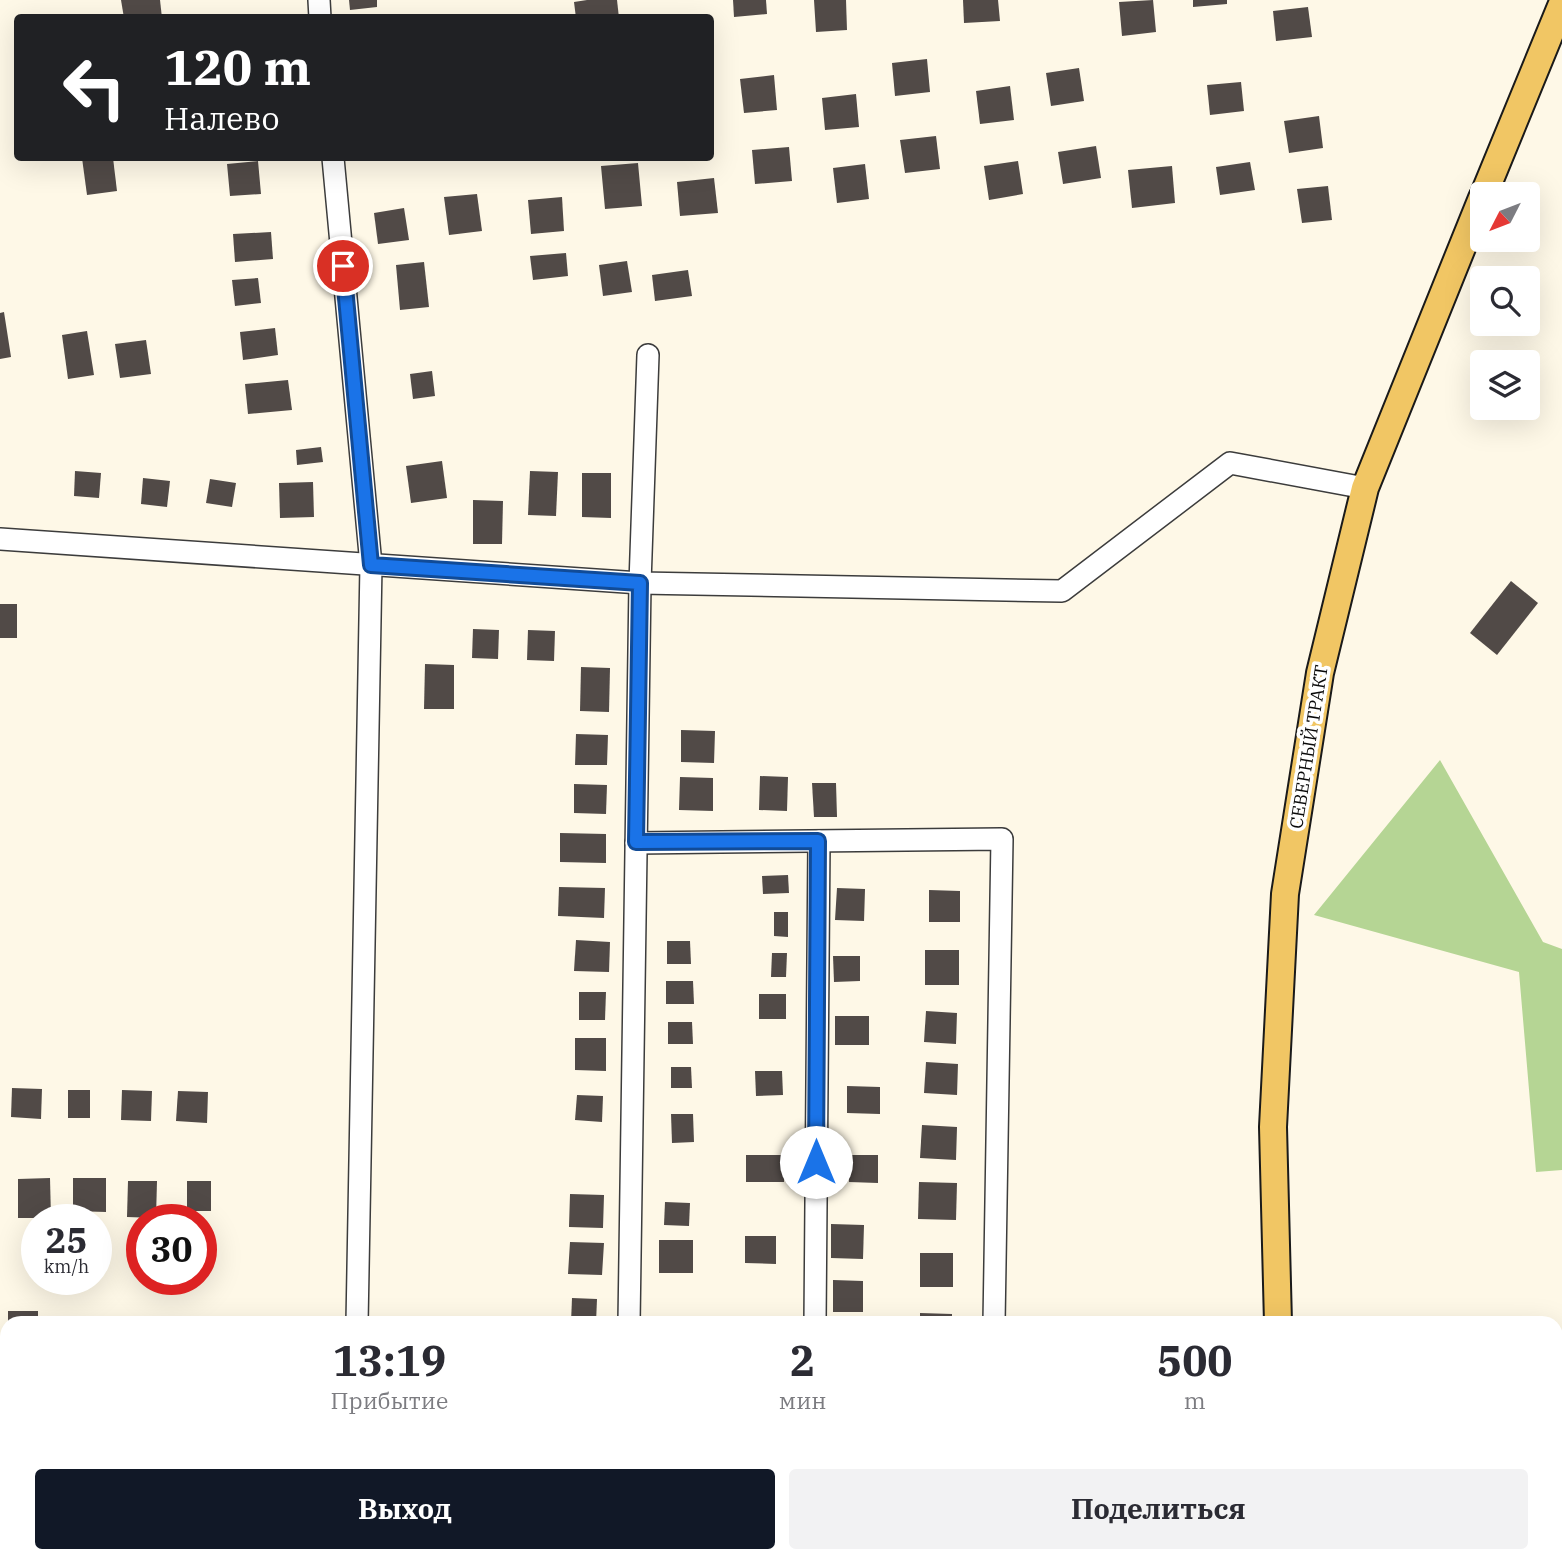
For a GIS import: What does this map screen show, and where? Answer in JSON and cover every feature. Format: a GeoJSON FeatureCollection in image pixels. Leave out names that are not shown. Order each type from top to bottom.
{"type":"FeatureCollection","features":[{"type":"Feature","properties":{"kind":"main road","name":"СЕВЕРНЫЙ ТРАКТ"},"geometry":{"type":"LineString","coordinates":[[1489,182],[1562,4]]}},
{"type":"Feature","properties":{"kind":"main road","name":"СЕВЕРНЫЙ ТРАКТ"},"geometry":{"type":"LineString","coordinates":[[1278,1316],[1273,1127],[1285,894],[1320,673],[1365,488],[1470,228]]}},
{"type":"Feature","properties":{"kind":"street"},"geometry":{"type":"LineString","coordinates":[[333,161],[371,565],[357,1316]]}},
{"type":"Feature","properties":{"kind":"street"},"geometry":{"type":"LineString","coordinates":[[629,1316],[640,583],[648,355]]}},
{"type":"Feature","properties":{"kind":"street"},"geometry":{"type":"LineString","coordinates":[[0,539],[640,583],[1062,591],[1230,463],[1365,488]]}},
{"type":"Feature","properties":{"kind":"street"},"geometry":{"type":"LineString","coordinates":[[636,842],[1002,839],[994,1316]]}},
{"type":"Feature","properties":{"kind":"street"},"geometry":{"type":"LineString","coordinates":[[815,1316],[818,841]]}},
{"type":"Feature","properties":{"kind":"green space"},"geometry":{"type":"Polygon","coordinates":[[[1440,760],[1543,942],[1562,949],[1562,1170],[1536,1172],[1519,972],[1314,915],[1440,760]]]}},
{"type":"Feature","properties":{"kind":"building"},"geometry":{"type":"Polygon","coordinates":[[[121,0],[160,0],[162,14],[123,14],[121,0]]]}},
{"type":"Feature","properties":{"kind":"building"},"geometry":{"type":"Polygon","coordinates":[[[349,0],[377,0],[377,7],[350,10],[349,0]]]}},
{"type":"Feature","properties":{"kind":"building"},"geometry":{"type":"Polygon","coordinates":[[[617,0],[619,14],[576,14],[574,2],[617,0]]]}},
{"type":"Feature","properties":{"kind":"building"},"geometry":{"type":"Polygon","coordinates":[[[733,0],[766,0],[767,14],[734,17],[733,0]]]}},
{"type":"Feature","properties":{"kind":"building"},"geometry":{"type":"Polygon","coordinates":[[[814,0],[846,0],[847,30],[816,32],[814,0]]]}},
{"type":"Feature","properties":{"kind":"building"},"geometry":{"type":"Polygon","coordinates":[[[963,0],[998,0],[1000,21],[964,23],[963,0]]]}},
{"type":"Feature","properties":{"kind":"building"},"geometry":{"type":"Polygon","coordinates":[[[1153,0],[1156,32],[1122,36],[1119,2],[1153,0]]]}},
{"type":"Feature","properties":{"kind":"building"},"geometry":{"type":"Polygon","coordinates":[[[1193,0],[1227,0],[1227,4],[1193,7],[1193,0]]]}},
{"type":"Feature","properties":{"kind":"building"},"geometry":{"type":"Polygon","coordinates":[[[1308,7],[1312,37],[1276,41],[1273,11],[1308,7]]]}},
{"type":"Feature","properties":{"kind":"building"},"geometry":{"type":"Polygon","coordinates":[[[927,59],[930,92],[895,96],[892,63],[927,59]]]}},
{"type":"Feature","properties":{"kind":"building"},"geometry":{"type":"Polygon","coordinates":[[[1079,68],[1084,101],[1051,106],[1046,73],[1079,68]]]}},
{"type":"Feature","properties":{"kind":"building"},"geometry":{"type":"Polygon","coordinates":[[[774,75],[777,110],[744,113],[740,79],[774,75]]]}},
{"type":"Feature","properties":{"kind":"building"},"geometry":{"type":"Polygon","coordinates":[[[1241,82],[1244,111],[1210,115],[1207,85],[1241,82]]]}},
{"type":"Feature","properties":{"kind":"building"},"geometry":{"type":"Polygon","coordinates":[[[1010,86],[1014,120],[980,124],[976,91],[1010,86]]]}},
{"type":"Feature","properties":{"kind":"building"},"geometry":{"type":"Polygon","coordinates":[[[856,94],[859,127],[825,130],[822,98],[856,94]]]}},
{"type":"Feature","properties":{"kind":"building"},"geometry":{"type":"Polygon","coordinates":[[[1319,116],[1323,148],[1289,153],[1284,121],[1319,116]]]}},
{"type":"Feature","properties":{"kind":"building"},"geometry":{"type":"Polygon","coordinates":[[[936,136],[940,169],[905,173],[900,140],[936,136]]]}},
{"type":"Feature","properties":{"kind":"building"},"geometry":{"type":"Polygon","coordinates":[[[1096,146],[1101,178],[1063,184],[1058,152],[1096,146]]]}},
{"type":"Feature","properties":{"kind":"building"},"geometry":{"type":"Polygon","coordinates":[[[789,147],[792,181],[755,184],[752,150],[789,147]]]}},
{"type":"Feature","properties":{"kind":"building"},"geometry":{"type":"Polygon","coordinates":[[[82,161],[113,161],[117,191],[87,195],[82,161]]]}},
{"type":"Feature","properties":{"kind":"building"},"geometry":{"type":"Polygon","coordinates":[[[258,161],[261,194],[230,196],[227,164],[258,161]]]}},
{"type":"Feature","properties":{"kind":"building"},"geometry":{"type":"Polygon","coordinates":[[[1018,161],[1023,194],[989,200],[984,166],[1018,161]]]}},
{"type":"Feature","properties":{"kind":"building"},"geometry":{"type":"Polygon","coordinates":[[[1250,162],[1255,190],[1220,195],[1216,167],[1250,162]]]}},
{"type":"Feature","properties":{"kind":"building"},"geometry":{"type":"Polygon","coordinates":[[[638,163],[642,206],[605,209],[601,166],[638,163]]]}},
{"type":"Feature","properties":{"kind":"building"},"geometry":{"type":"Polygon","coordinates":[[[865,164],[869,199],[837,203],[833,168],[865,164]]]}},
{"type":"Feature","properties":{"kind":"building"},"geometry":{"type":"Polygon","coordinates":[[[1172,166],[1175,203],[1132,208],[1128,170],[1172,166]]]}},
{"type":"Feature","properties":{"kind":"building"},"geometry":{"type":"Polygon","coordinates":[[[714,178],[718,213],[680,216],[677,182],[714,178]]]}},
{"type":"Feature","properties":{"kind":"building"},"geometry":{"type":"Polygon","coordinates":[[[1328,186],[1332,220],[1302,223],[1297,189],[1328,186]]]}},
{"type":"Feature","properties":{"kind":"building"},"geometry":{"type":"Polygon","coordinates":[[[477,194],[482,231],[449,235],[444,197],[477,194]]]}},
{"type":"Feature","properties":{"kind":"building"},"geometry":{"type":"Polygon","coordinates":[[[562,197],[564,231],[531,234],[528,200],[562,197]]]}},
{"type":"Feature","properties":{"kind":"building"},"geometry":{"type":"Polygon","coordinates":[[[404,208],[409,240],[378,244],[374,213],[404,208]]]}},
{"type":"Feature","properties":{"kind":"building"},"geometry":{"type":"Polygon","coordinates":[[[271,232],[273,259],[235,262],[233,234],[271,232]]]}},
{"type":"Feature","properties":{"kind":"building"},"geometry":{"type":"Polygon","coordinates":[[[566,253],[568,276],[533,280],[530,256],[566,253]]]}},
{"type":"Feature","properties":{"kind":"building"},"geometry":{"type":"Polygon","coordinates":[[[627,261],[632,292],[603,296],[599,265],[627,261]]]}},
{"type":"Feature","properties":{"kind":"building"},"geometry":{"type":"Polygon","coordinates":[[[424,262],[429,307],[400,310],[396,265],[424,262]]]}},
{"type":"Feature","properties":{"kind":"building"},"geometry":{"type":"Polygon","coordinates":[[[688,270],[692,296],[655,301],[652,275],[688,270]]]}},
{"type":"Feature","properties":{"kind":"building"},"geometry":{"type":"Polygon","coordinates":[[[258,278],[261,303],[235,306],[232,280],[258,278]]]}},
{"type":"Feature","properties":{"kind":"building"},"geometry":{"type":"Polygon","coordinates":[[[4,312],[11,357],[0,359],[0,313],[4,312]]]}},
{"type":"Feature","properties":{"kind":"building"},"geometry":{"type":"Polygon","coordinates":[[[275,328],[278,355],[243,360],[240,332],[275,328]]]}},
{"type":"Feature","properties":{"kind":"building"},"geometry":{"type":"Polygon","coordinates":[[[87,331],[94,375],[68,379],[62,335],[87,331]]]}},
{"type":"Feature","properties":{"kind":"building"},"geometry":{"type":"Polygon","coordinates":[[[146,340],[151,374],[120,378],[115,344],[146,340]]]}},
{"type":"Feature","properties":{"kind":"building"},"geometry":{"type":"Polygon","coordinates":[[[432,371],[435,396],[413,399],[410,374],[432,371]]]}},
{"type":"Feature","properties":{"kind":"building"},"geometry":{"type":"Polygon","coordinates":[[[288,380],[292,410],[248,414],[245,384],[288,380]]]}},
{"type":"Feature","properties":{"kind":"building"},"geometry":{"type":"Polygon","coordinates":[[[321,447],[323,462],[297,465],[296,450],[321,447]]]}},
{"type":"Feature","properties":{"kind":"building"},"geometry":{"type":"Polygon","coordinates":[[[442,461],[447,498],[411,503],[406,466],[442,461]]]}},
{"type":"Feature","properties":{"kind":"building"},"geometry":{"type":"Polygon","coordinates":[[[75,471],[101,473],[99,498],[74,496],[75,471]]]}},
{"type":"Feature","properties":{"kind":"building"},"geometry":{"type":"Polygon","coordinates":[[[530,471],[558,472],[556,516],[528,515],[530,471]]]}},
{"type":"Feature","properties":{"kind":"building"},"geometry":{"type":"Polygon","coordinates":[[[582,473],[611,473],[611,518],[582,517],[582,473]]]}},
{"type":"Feature","properties":{"kind":"building"},"geometry":{"type":"Polygon","coordinates":[[[143,478],[170,481],[167,507],[141,504],[143,478]]]}},
{"type":"Feature","properties":{"kind":"building"},"geometry":{"type":"Polygon","coordinates":[[[210,479],[236,483],[232,507],[206,503],[210,479]]]}},
{"type":"Feature","properties":{"kind":"building"},"geometry":{"type":"Polygon","coordinates":[[[313,482],[314,517],[280,518],[279,483],[313,482]]]}},
{"type":"Feature","properties":{"kind":"building"},"geometry":{"type":"Polygon","coordinates":[[[473,500],[503,501],[502,544],[473,544],[473,500]]]}},
{"type":"Feature","properties":{"kind":"building"},"geometry":{"type":"Polygon","coordinates":[[[1511,581],[1538,603],[1497,655],[1470,633],[1511,581]]]}},
{"type":"Feature","properties":{"kind":"building"},"geometry":{"type":"Polygon","coordinates":[[[0,604],[17,604],[17,638],[0,638],[0,604]]]}},
{"type":"Feature","properties":{"kind":"building"},"geometry":{"type":"Polygon","coordinates":[[[473,629],[499,630],[498,659],[472,658],[473,629]]]}},
{"type":"Feature","properties":{"kind":"building"},"geometry":{"type":"Polygon","coordinates":[[[528,630],[555,631],[554,661],[527,660],[528,630]]]}},
{"type":"Feature","properties":{"kind":"building"},"geometry":{"type":"Polygon","coordinates":[[[425,664],[454,665],[454,709],[424,709],[425,664]]]}},
{"type":"Feature","properties":{"kind":"building"},"geometry":{"type":"Polygon","coordinates":[[[581,667],[610,668],[609,712],[580,711],[581,667]]]}},
{"type":"Feature","properties":{"kind":"building"},"geometry":{"type":"Polygon","coordinates":[[[681,730],[715,731],[714,763],[681,762],[681,730]]]}},
{"type":"Feature","properties":{"kind":"building"},"geometry":{"type":"Polygon","coordinates":[[[576,734],[608,735],[607,765],[575,765],[576,734]]]}},
{"type":"Feature","properties":{"kind":"building"},"geometry":{"type":"Polygon","coordinates":[[[760,776],[788,777],[787,811],[759,810],[760,776]]]}},
{"type":"Feature","properties":{"kind":"building"},"geometry":{"type":"Polygon","coordinates":[[[680,777],[713,778],[713,811],[679,810],[680,777]]]}},
{"type":"Feature","properties":{"kind":"building"},"geometry":{"type":"Polygon","coordinates":[[[812,783],[836,783],[837,817],[814,817],[812,783]]]}},
{"type":"Feature","properties":{"kind":"building"},"geometry":{"type":"Polygon","coordinates":[[[574,784],[607,785],[606,814],[574,813],[574,784]]]}},
{"type":"Feature","properties":{"kind":"building"},"geometry":{"type":"Polygon","coordinates":[[[560,833],[606,834],[606,863],[560,862],[560,833]]]}},
{"type":"Feature","properties":{"kind":"building"},"geometry":{"type":"Polygon","coordinates":[[[788,875],[789,893],[763,894],[762,876],[788,875]]]}},
{"type":"Feature","properties":{"kind":"building"},"geometry":{"type":"Polygon","coordinates":[[[559,887],[605,888],[604,918],[558,916],[559,887]]]}},
{"type":"Feature","properties":{"kind":"building"},"geometry":{"type":"Polygon","coordinates":[[[837,888],[865,889],[864,921],[835,920],[837,888]]]}},
{"type":"Feature","properties":{"kind":"building"},"geometry":{"type":"Polygon","coordinates":[[[929,890],[960,891],[960,922],[929,922],[929,890]]]}},
{"type":"Feature","properties":{"kind":"building"},"geometry":{"type":"Polygon","coordinates":[[[774,912],[788,912],[788,937],[774,936],[774,912]]]}},
{"type":"Feature","properties":{"kind":"building"},"geometry":{"type":"Polygon","coordinates":[[[576,940],[610,942],[609,972],[574,971],[576,940]]]}},
{"type":"Feature","properties":{"kind":"building"},"geometry":{"type":"Polygon","coordinates":[[[667,941],[690,941],[691,964],[667,964],[667,941]]]}},
{"type":"Feature","properties":{"kind":"building"},"geometry":{"type":"Polygon","coordinates":[[[925,950],[959,950],[959,985],[925,985],[925,950]]]}},
{"type":"Feature","properties":{"kind":"building"},"geometry":{"type":"Polygon","coordinates":[[[772,953],[787,953],[786,977],[771,977],[772,953]]]}},
{"type":"Feature","properties":{"kind":"building"},"geometry":{"type":"Polygon","coordinates":[[[833,956],[860,956],[860,981],[834,982],[833,956]]]}},
{"type":"Feature","properties":{"kind":"building"},"geometry":{"type":"Polygon","coordinates":[[[666,981],[693,981],[694,1004],[666,1004],[666,981]]]}},
{"type":"Feature","properties":{"kind":"building"},"geometry":{"type":"Polygon","coordinates":[[[579,992],[606,992],[605,1020],[579,1020],[579,992]]]}},
{"type":"Feature","properties":{"kind":"building"},"geometry":{"type":"Polygon","coordinates":[[[759,994],[786,994],[786,1019],[759,1019],[759,994]]]}},
{"type":"Feature","properties":{"kind":"building"},"geometry":{"type":"Polygon","coordinates":[[[926,1011],[957,1013],[956,1044],[924,1042],[926,1011]]]}},
{"type":"Feature","properties":{"kind":"building"},"geometry":{"type":"Polygon","coordinates":[[[835,1016],[869,1016],[869,1045],[835,1045],[835,1016]]]}},
{"type":"Feature","properties":{"kind":"building"},"geometry":{"type":"Polygon","coordinates":[[[668,1022],[692,1022],[693,1044],[668,1044],[668,1022]]]}},
{"type":"Feature","properties":{"kind":"building"},"geometry":{"type":"Polygon","coordinates":[[[575,1038],[606,1038],[606,1071],[575,1070],[575,1038]]]}},
{"type":"Feature","properties":{"kind":"building"},"geometry":{"type":"Polygon","coordinates":[[[926,1062],[958,1064],[957,1095],[924,1093],[926,1062]]]}},
{"type":"Feature","properties":{"kind":"building"},"geometry":{"type":"Polygon","coordinates":[[[671,1067],[691,1067],[692,1088],[671,1088],[671,1067]]]}},
{"type":"Feature","properties":{"kind":"building"},"geometry":{"type":"Polygon","coordinates":[[[755,1071],[782,1071],[783,1095],[756,1096],[755,1071]]]}},
{"type":"Feature","properties":{"kind":"building"},"geometry":{"type":"Polygon","coordinates":[[[847,1086],[880,1087],[880,1114],[847,1113],[847,1086]]]}},
{"type":"Feature","properties":{"kind":"building"},"geometry":{"type":"Polygon","coordinates":[[[12,1088],[42,1089],[41,1119],[11,1117],[12,1088]]]}},
{"type":"Feature","properties":{"kind":"building"},"geometry":{"type":"Polygon","coordinates":[[[68,1090],[90,1090],[90,1118],[68,1118],[68,1090]]]}},
{"type":"Feature","properties":{"kind":"building"},"geometry":{"type":"Polygon","coordinates":[[[122,1090],[152,1091],[151,1121],[121,1120],[122,1090]]]}},
{"type":"Feature","properties":{"kind":"building"},"geometry":{"type":"Polygon","coordinates":[[[178,1091],[208,1092],[207,1123],[176,1121],[178,1091]]]}},
{"type":"Feature","properties":{"kind":"building"},"geometry":{"type":"Polygon","coordinates":[[[577,1095],[603,1096],[602,1122],[575,1120],[577,1095]]]}},
{"type":"Feature","properties":{"kind":"building"},"geometry":{"type":"Polygon","coordinates":[[[671,1114],[693,1114],[694,1142],[672,1143],[671,1114]]]}},
{"type":"Feature","properties":{"kind":"building"},"geometry":{"type":"Polygon","coordinates":[[[922,1125],[957,1127],[956,1160],[920,1158],[922,1125]]]}},
{"type":"Feature","properties":{"kind":"building"},"geometry":{"type":"Polygon","coordinates":[[[746,1155],[784,1155],[784,1182],[746,1182],[746,1155]]]}},
{"type":"Feature","properties":{"kind":"building"},"geometry":{"type":"Polygon","coordinates":[[[849,1155],[878,1155],[878,1183],[849,1182],[849,1155]]]}},
{"type":"Feature","properties":{"kind":"building"},"geometry":{"type":"Polygon","coordinates":[[[50,1178],[51,1204],[21,1204],[21,1218],[18,1218],[18,1179],[50,1178]]]}},
{"type":"Feature","properties":{"kind":"building"},"geometry":{"type":"Polygon","coordinates":[[[73,1178],[106,1178],[106,1204],[73,1204],[73,1178]]]}},
{"type":"Feature","properties":{"kind":"building"},"geometry":{"type":"Polygon","coordinates":[[[128,1181],[157,1181],[156,1204],[127,1204],[128,1181]]]}},
{"type":"Feature","properties":{"kind":"building"},"geometry":{"type":"Polygon","coordinates":[[[187,1181],[211,1181],[211,1204],[187,1204],[187,1181]]]}},
{"type":"Feature","properties":{"kind":"building"},"geometry":{"type":"Polygon","coordinates":[[[919,1182],[957,1183],[956,1220],[918,1219],[919,1182]]]}},
{"type":"Feature","properties":{"kind":"building"},"geometry":{"type":"Polygon","coordinates":[[[570,1194],[604,1195],[603,1228],[569,1227],[570,1194]]]}},
{"type":"Feature","properties":{"kind":"building"},"geometry":{"type":"Polygon","coordinates":[[[665,1202],[690,1203],[689,1226],[664,1225],[665,1202]]]}},
{"type":"Feature","properties":{"kind":"building"},"geometry":{"type":"Polygon","coordinates":[[[831,1224],[864,1225],[863,1259],[831,1258],[831,1224]]]}},
{"type":"Feature","properties":{"kind":"building"},"geometry":{"type":"Polygon","coordinates":[[[745,1236],[776,1236],[776,1264],[745,1263],[745,1236]]]}},
{"type":"Feature","properties":{"kind":"building"},"geometry":{"type":"Polygon","coordinates":[[[659,1240],[693,1240],[693,1273],[659,1273],[659,1240]]]}},
{"type":"Feature","properties":{"kind":"building"},"geometry":{"type":"Polygon","coordinates":[[[570,1242],[604,1243],[602,1275],[568,1274],[570,1242]]]}},
{"type":"Feature","properties":{"kind":"building"},"geometry":{"type":"Polygon","coordinates":[[[920,1253],[953,1253],[953,1287],[920,1287],[920,1253]]]}},
{"type":"Feature","properties":{"kind":"building"},"geometry":{"type":"Polygon","coordinates":[[[833,1280],[863,1281],[863,1312],[833,1312],[833,1280]]]}},
{"type":"Feature","properties":{"kind":"building"},"geometry":{"type":"Polygon","coordinates":[[[572,1298],[597,1299],[596,1316],[571,1316],[572,1298]]]}},
{"type":"Feature","properties":{"kind":"building"},"geometry":{"type":"Polygon","coordinates":[[[8,1311],[38,1311],[38,1316],[8,1316],[8,1311]]]}},
{"type":"Feature","properties":{"kind":"building"},"geometry":{"type":"Polygon","coordinates":[[[920,1313],[952,1314],[952,1316],[920,1316],[920,1313]]]}},
{"type":"Feature","properties":{"kind":"route"},"geometry":{"type":"LineString","coordinates":[[343,266],[371,565],[640,583],[636,842],[818,841],[816,1162]]}}]}
